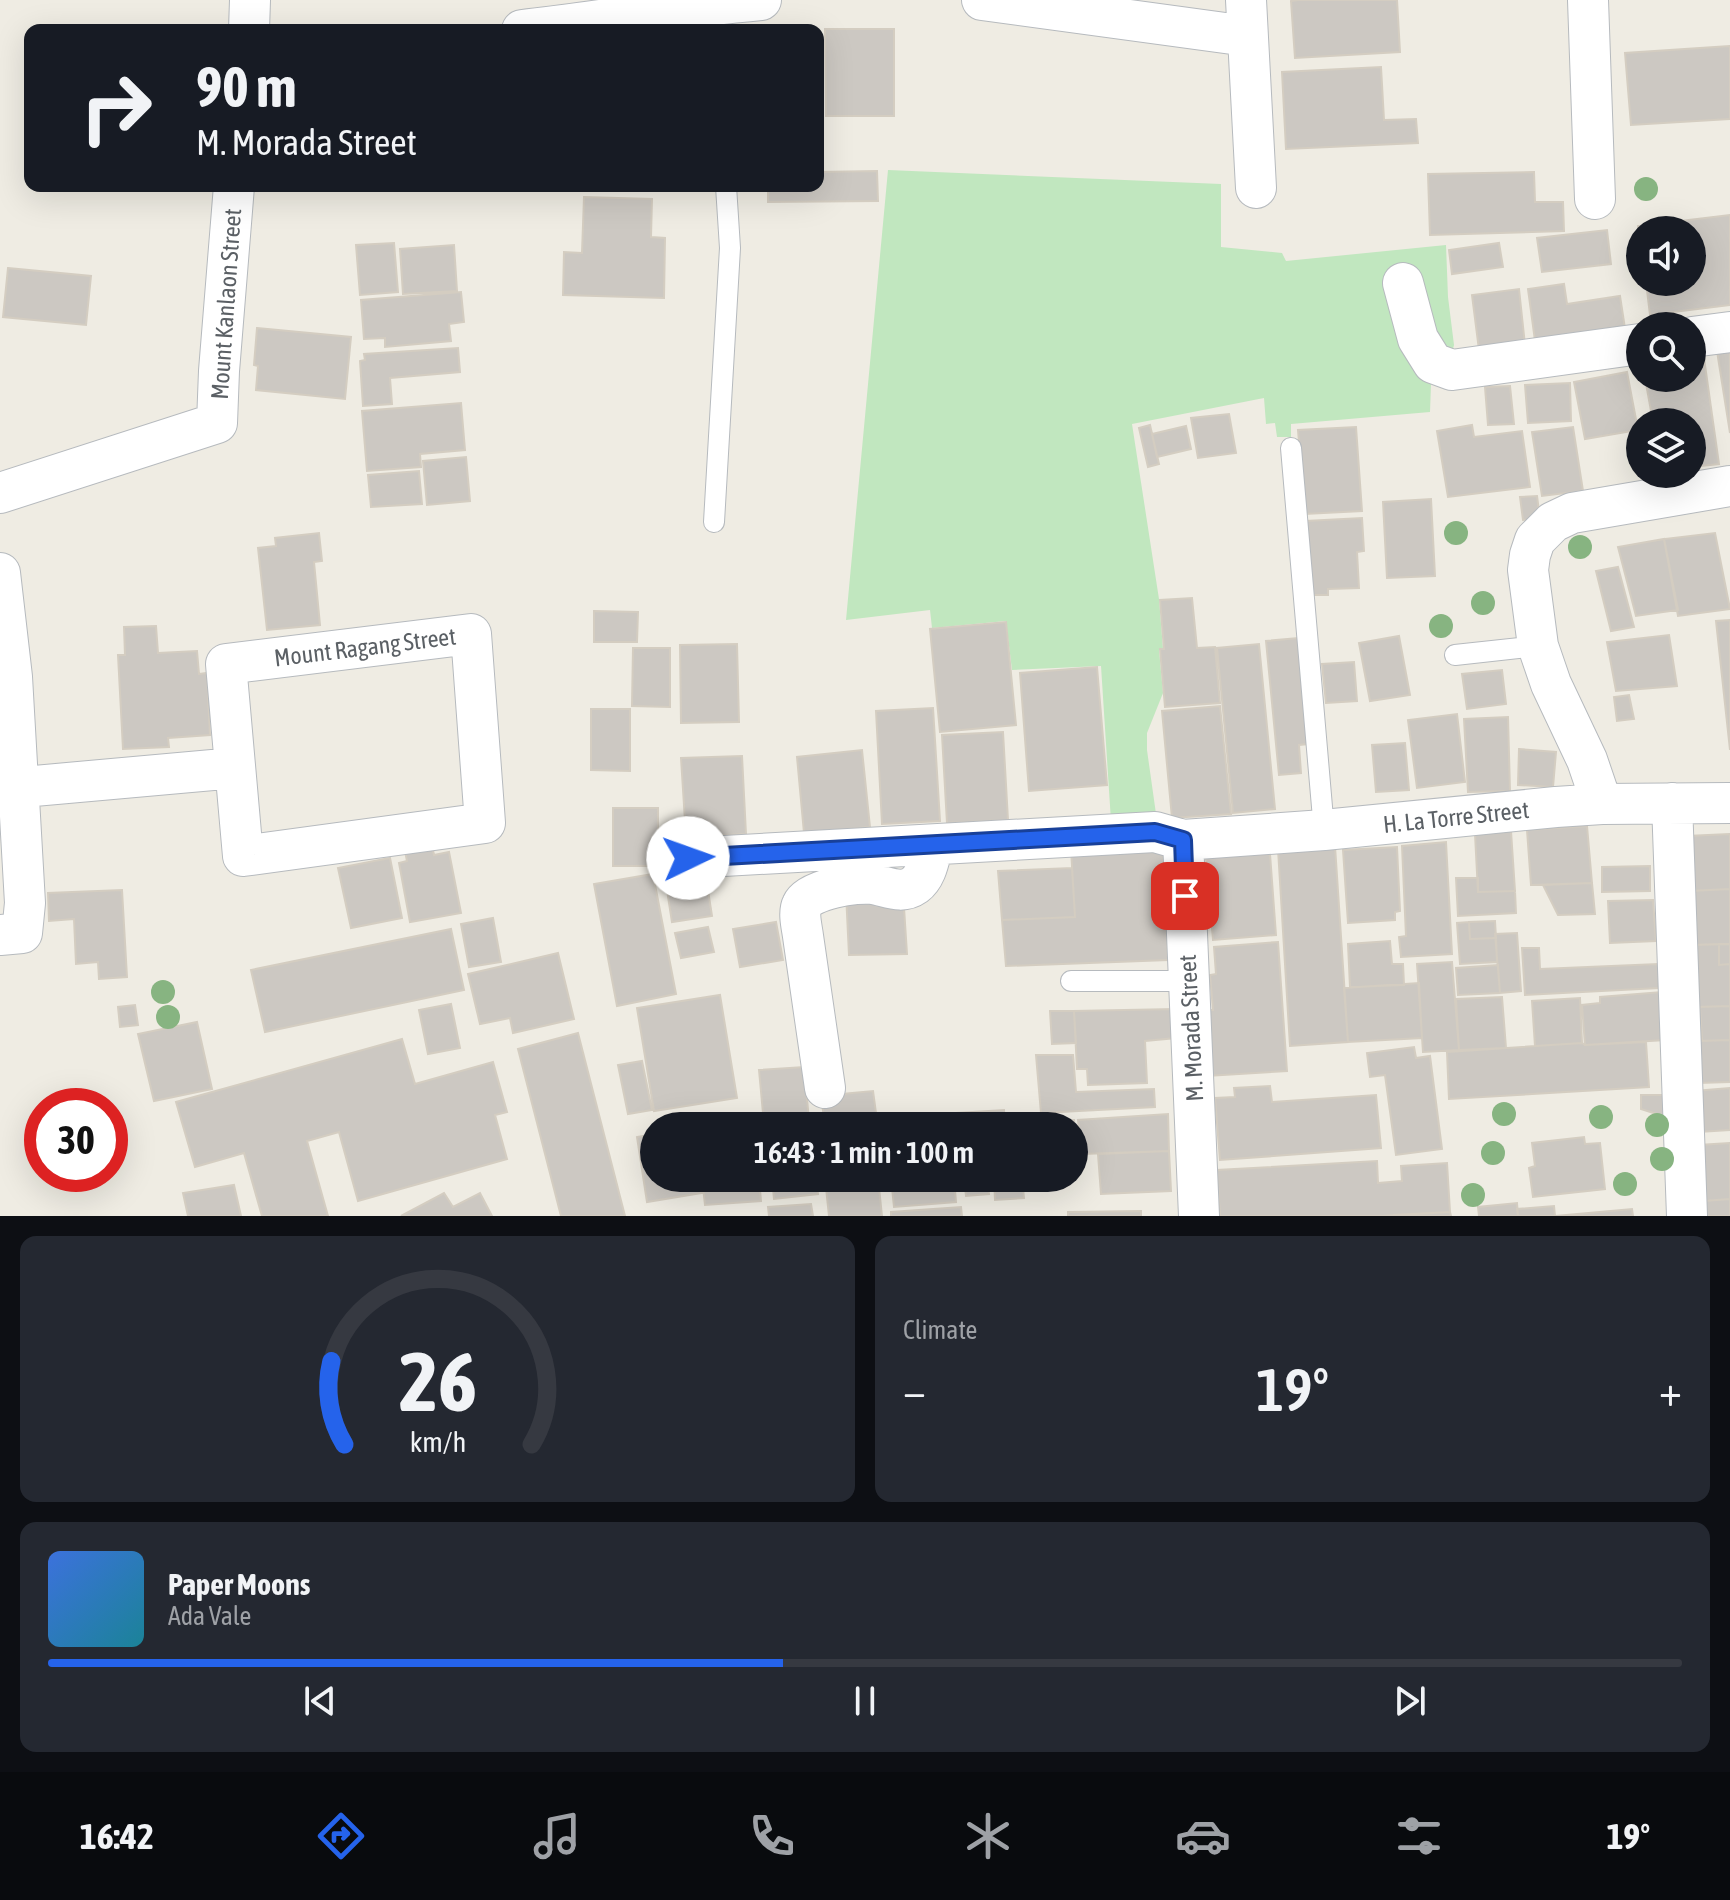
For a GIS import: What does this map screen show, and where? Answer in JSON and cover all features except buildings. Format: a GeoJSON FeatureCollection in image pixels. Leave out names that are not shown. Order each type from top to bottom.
{"type":"FeatureCollection","features":[{"type":"Feature","properties":{"kind":"street"},"geometry":{"type":"LineString","coordinates":[[249,24],[250,0]]}},
{"type":"Feature","properties":{"kind":"street"},"geometry":{"type":"LineString","coordinates":[[544,24],[593,11],[716,17],[761,0]]}},
{"type":"Feature","properties":{"kind":"street"},"geometry":{"type":"LineString","coordinates":[[982,0],[1247,18],[1256,188]]}},
{"type":"Feature","properties":{"kind":"street"},"geometry":{"type":"LineString","coordinates":[[1588,0],[1595,199]]}},
{"type":"Feature","properties":{"kind":"street","name":"Mount Kanlaon Street"},"geometry":{"type":"LineString","coordinates":[[0,493],[217,423],[234,192]]}},
{"type":"Feature","properties":{"kind":"street"},"geometry":{"type":"LineString","coordinates":[[1403,283],[1418,339],[1433,363],[1452,370],[1626,346]]}},
{"type":"Feature","properties":{"kind":"street"},"geometry":{"type":"LineString","coordinates":[[1706,335],[1730,332]]}},
{"type":"Feature","properties":{"kind":"street"},"geometry":{"type":"LineString","coordinates":[[1602,804],[1587,760],[1551,684],[1538,646],[1528,570],[1535,540],[1553,522],[1572,513],[1730,486]]}},
{"type":"Feature","properties":{"kind":"street"},"geometry":{"type":"LineString","coordinates":[[0,573],[10,650],[10,787],[25,903],[11,934]]}},
{"type":"Feature","properties":{"kind":"street","name":"Mount Ragang Street"},"geometry":{"type":"LineString","coordinates":[[471,634],[485,823],[243,856],[235,768],[226,664],[471,634]]}},
{"type":"Feature","properties":{"kind":"street"},"geometry":{"type":"LineString","coordinates":[[10,787],[235,768]]}},
{"type":"Feature","properties":{"kind":"street"},"geometry":{"type":"LineString","coordinates":[[1672,803],[1687,1216]]}},
{"type":"Feature","properties":{"kind":"street","name":"H. La Torre Street"},"geometry":{"type":"LineString","coordinates":[[688,858],[1155,832],[1183,840],[1602,804],[1730,803]]}},
{"type":"Feature","properties":{"kind":"street","name":"M. Morada Street"},"geometry":{"type":"LineString","coordinates":[[1183,840],[1199,1216]]}},
{"type":"Feature","properties":{"kind":"street"},"geometry":{"type":"LineString","coordinates":[[825,1088],[800,914],[802,905],[809,897],[854,884],[905,890],[916,884],[926,871],[933,845]]}},
{"type":"Feature","properties":{"kind":"lane"},"geometry":{"type":"LineString","coordinates":[[714,522],[730,248],[726,192]]}},
{"type":"Feature","properties":{"kind":"lane"},"geometry":{"type":"LineString","coordinates":[[1291,448],[1324,830]]}},
{"type":"Feature","properties":{"kind":"lane"},"geometry":{"type":"LineString","coordinates":[[1455,655],[1538,646]]}},
{"type":"Feature","properties":{"kind":"lane"},"geometry":{"type":"LineString","coordinates":[[1071,981],[1188,981]]}},
{"type":"Feature","properties":{"kind":"green space"},"geometry":{"type":"Polygon","coordinates":[[[888,170],[1221,184],[1221,247],[1282,253],[1286,261],[1446,245],[1454,345],[1453,349],[1425,368],[1431,384],[1430,412],[1291,424],[1291,437],[1277,437],[1275,423],[1266,424],[1264,398],[1132,424],[1159,599],[1163,649],[1159,650],[1163,693],[1147,733],[1157,821],[1111,821],[1101,666],[1012,670],[1006,621],[932,628],[930,610],[846,620],[888,170]]]}},
{"type":"Feature","properties":{"kind":"route"},"geometry":{"type":"LineString","coordinates":[[688,858],[1155,832],[1183,840],[1185,896]]}}]}
